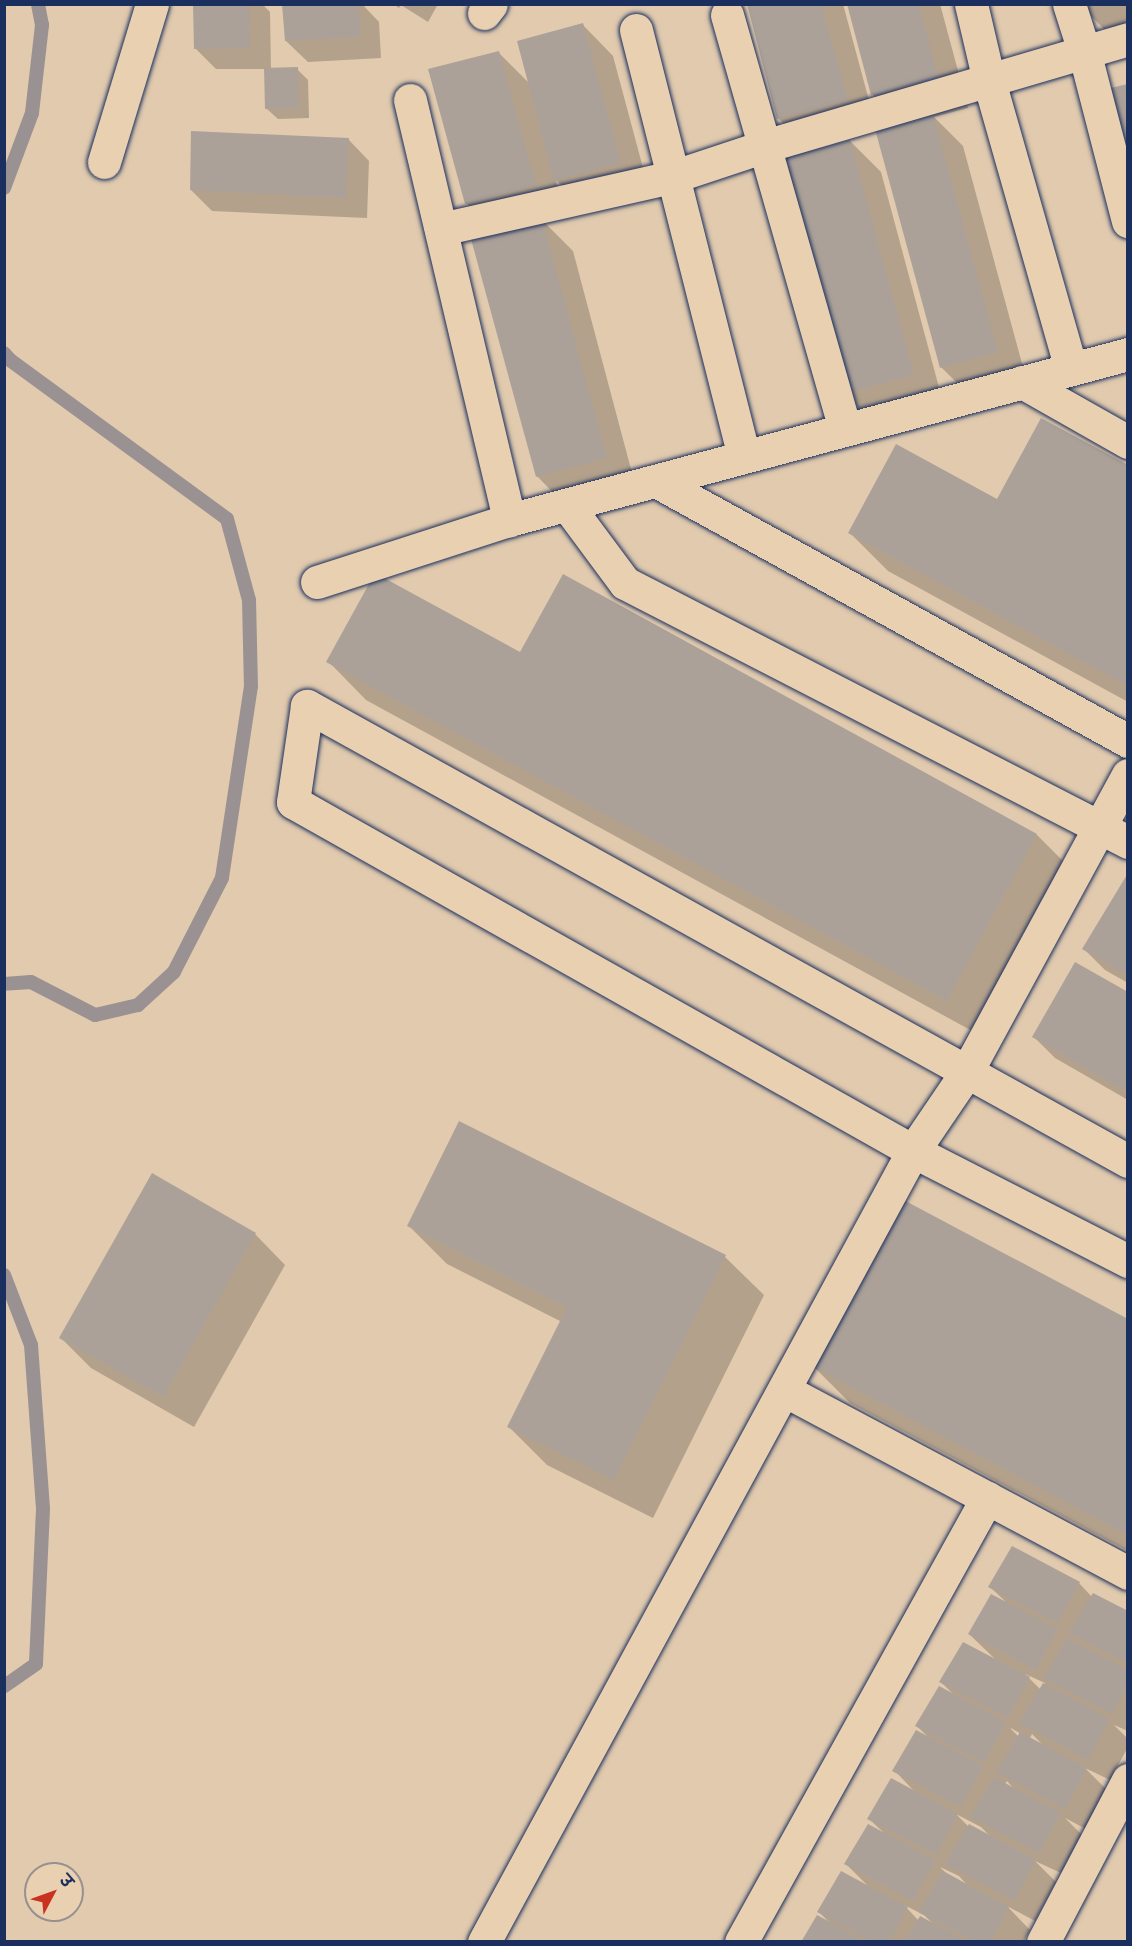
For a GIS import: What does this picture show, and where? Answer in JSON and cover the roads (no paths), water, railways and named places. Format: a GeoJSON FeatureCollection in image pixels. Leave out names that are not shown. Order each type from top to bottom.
{"type":"FeatureCollection","features":[{"type":"Feature","properties":{"kind":"street"},"geometry":{"type":"LineString","coordinates":[[104,162],[152,4]]}},
{"type":"Feature","properties":{"kind":"street"},"geometry":{"type":"LineString","coordinates":[[971,4],[989,81],[1071,369]]}},
{"type":"Feature","properties":{"kind":"street"},"geometry":{"type":"LineString","coordinates":[[1069,4],[1084,51],[1128,221]]}},
{"type":"Feature","properties":{"kind":"street"},"geometry":{"type":"LineString","coordinates":[[727,15],[845,430]]}},
{"type":"Feature","properties":{"kind":"street"},"geometry":{"type":"LineString","coordinates":[[636,30],[744,457]]}},
{"type":"Feature","properties":{"kind":"street"},"geometry":{"type":"LineString","coordinates":[[441,230],[672,177],[765,146],[1128,39]]}},
{"type":"Feature","properties":{"kind":"street"},"geometry":{"type":"LineString","coordinates":[[410,100],[510,520]]}},
{"type":"Feature","properties":{"kind":"street"},"geometry":{"type":"LineString","coordinates":[[317,582],[510,520],[1128,354]]}},
{"type":"Feature","properties":{"kind":"street"},"geometry":{"type":"LineString","coordinates":[[1022,382],[1128,442]]}},
{"type":"Feature","properties":{"kind":"street"},"geometry":{"type":"LineString","coordinates":[[656,481],[1128,741]]}},
{"type":"Feature","properties":{"kind":"street"},"geometry":{"type":"LineString","coordinates":[[567,505],[625,584],[1114,834]]}},
{"type":"Feature","properties":{"kind":"street"},"geometry":{"type":"LineString","coordinates":[[1128,1161],[307,706],[293,802],[913,1150],[1128,1261]]}},
{"type":"Feature","properties":{"kind":"street"},"geometry":{"type":"LineString","coordinates":[[484,1941],[913,1150],[966,1073],[1114,834],[1128,775]]}},
{"type":"Feature","properties":{"kind":"street"},"geometry":{"type":"LineString","coordinates":[[784,1390],[1128,1573]]}},
{"type":"Feature","properties":{"kind":"street"},"geometry":{"type":"LineString","coordinates":[[741,1941],[987,1498]]}},
{"type":"Feature","properties":{"kind":"street"},"geometry":{"type":"LineString","coordinates":[[1042,1941],[1128,1780]]}},
{"type":"Feature","properties":{"kind":"waterway"},"geometry":{"type":"LineString","coordinates":[[4,188],[32,113],[42,25],[38,4]]}},
{"type":"Feature","properties":{"kind":"waterway"},"geometry":{"type":"LineString","coordinates":[[4,353],[10,360],[227,519],[249,600],[251,686],[222,878],[174,972],[138,1005],[95,1015],[31,982],[4,984]]}},
{"type":"Feature","properties":{"kind":"waterway"},"geometry":{"type":"LineString","coordinates":[[4,1275],[31,1345],[43,1509],[36,1664],[4,1686]]}}]}
